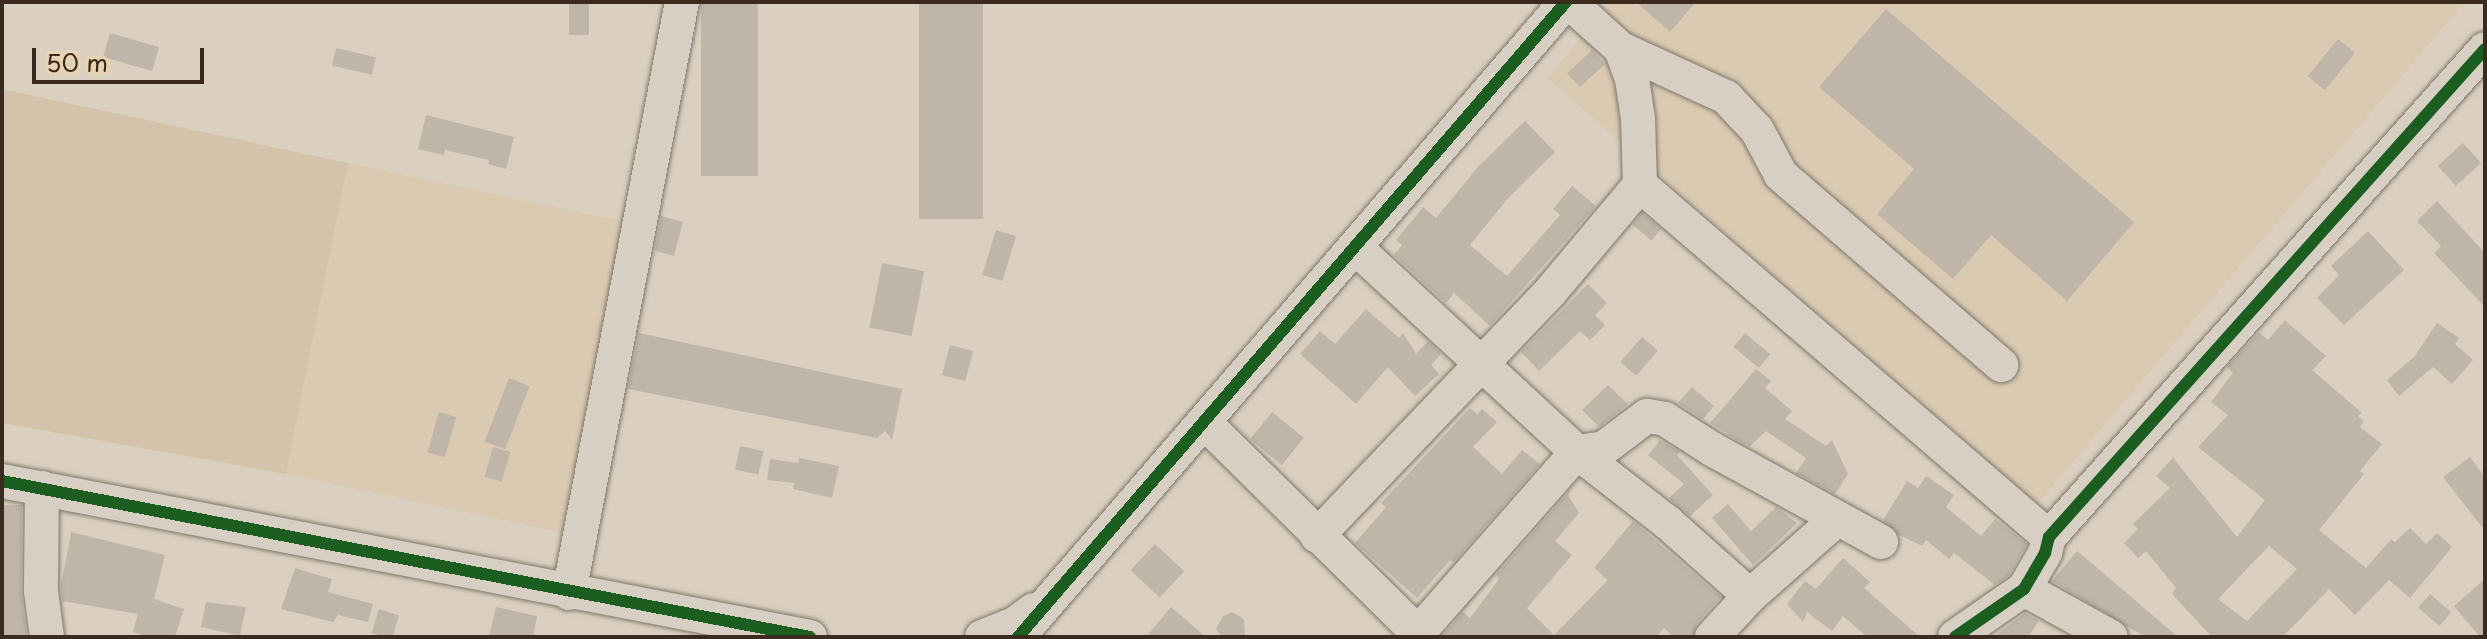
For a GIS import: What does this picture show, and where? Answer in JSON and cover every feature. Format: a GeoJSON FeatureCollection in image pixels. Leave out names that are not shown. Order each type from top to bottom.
{"type":"FeatureCollection","features":[{"type":"Feature","properties":{"kind":"street"},"geometry":{"type":"LineString","coordinates":[[569,593],[682,2]]}},
{"type":"Feature","properties":{"kind":"street"},"geometry":{"type":"LineString","coordinates":[[1018,637],[1567,2],[1621,49],[1726,97],[1757,130],[1781,175],[2001,365]]}},
{"type":"Feature","properties":{"kind":"street"},"geometry":{"type":"LineString","coordinates":[[1317,536],[1551,291],[1640,185],[1638,119],[1632,79],[1621,49]]}},
{"type":"Feature","properties":{"kind":"street"},"geometry":{"type":"LineString","coordinates":[[1955,637],[2024,589],[2045,553],[2049,537],[2485,49]]}},
{"type":"Feature","properties":{"kind":"street"},"geometry":{"type":"LineString","coordinates":[[1640,185],[2049,537]]}},
{"type":"Feature","properties":{"kind":"street"},"geometry":{"type":"LineString","coordinates":[[1356,248],[1577,452],[1667,522],[1750,596]]}},
{"type":"Feature","properties":{"kind":"street"},"geometry":{"type":"LineString","coordinates":[[1205,423],[1420,635],[1577,452],[1604,448],[1647,416],[1665,419],[1836,520],[1881,542]]}},
{"type":"Feature","properties":{"kind":"street"},"geometry":{"type":"LineString","coordinates":[[2,481],[569,593],[810,637]]}},
{"type":"Feature","properties":{"kind":"street"},"geometry":{"type":"LineString","coordinates":[[42,488],[41,591],[47,637]]}},
{"type":"Feature","properties":{"kind":"street"},"geometry":{"type":"LineString","coordinates":[[1712,637],[1750,596],[1836,520]]}},
{"type":"Feature","properties":{"kind":"street"},"geometry":{"type":"LineString","coordinates":[[2024,589],[2111,637]]}},
{"type":"Feature","properties":{"kind":"street"},"geometry":{"type":"LineString","coordinates":[[982,637],[1016,623],[1054,596]]}},
{"type":"Feature","properties":{"kind":"shaded area"},"geometry":{"type":"Polygon","coordinates":[[[1612,2],[2465,2],[2037,504],[1547,78],[1612,2]]]}},
{"type":"Feature","properties":{"kind":"shaded area"},"geometry":{"type":"Polygon","coordinates":[[[2,89],[348,163],[286,474],[2,423],[2,89]]]}},
{"type":"Feature","properties":{"kind":"shaded area"},"geometry":{"type":"Polygon","coordinates":[[[348,163],[632,223],[566,533],[282,473],[348,163]]]}},
{"type":"Feature","properties":{"kind":"building"},"geometry":{"type":"Polygon","coordinates":[[[569,2],[589,2],[589,35],[569,35],[569,2]]]}},
{"type":"Feature","properties":{"kind":"building"},"geometry":{"type":"Polygon","coordinates":[[[701,2],[758,2],[758,176],[701,176],[701,2]]]}},
{"type":"Feature","properties":{"kind":"building"},"geometry":{"type":"Polygon","coordinates":[[[919,2],[983,2],[983,219],[919,219],[919,2]]]}},
{"type":"Feature","properties":{"kind":"building"},"geometry":{"type":"Polygon","coordinates":[[[1636,2],[1696,2],[1670,32],[1636,2]]]}},
{"type":"Feature","properties":{"kind":"building"},"geometry":{"type":"Polygon","coordinates":[[[1886,9],[2134,222],[2067,301],[1991,235],[1953,279],[1877,214],[1914,169],[1819,87],[1886,9]]]}},
{"type":"Feature","properties":{"kind":"building"},"geometry":{"type":"Polygon","coordinates":[[[110,33],[159,47],[152,71],[103,57],[110,33]]]}},
{"type":"Feature","properties":{"kind":"building"},"geometry":{"type":"Polygon","coordinates":[[[2338,39],[2355,53],[2325,90],[2308,76],[2338,39]]]}},
{"type":"Feature","properties":{"kind":"building"},"geometry":{"type":"Polygon","coordinates":[[[336,48],[376,57],[372,75],[332,66],[336,48]]]}},
{"type":"Feature","properties":{"kind":"building"},"geometry":{"type":"Polygon","coordinates":[[[1592,50],[1605,64],[1580,87],[1567,73],[1592,50]]]}},
{"type":"Feature","properties":{"kind":"building"},"geometry":{"type":"Polygon","coordinates":[[[426,115],[514,137],[506,169],[488,164],[489,160],[445,150],[444,155],[418,149],[426,115]]]}},
{"type":"Feature","properties":{"kind":"building"},"geometry":{"type":"Polygon","coordinates":[[[1525,121],[1555,152],[1508,198],[1470,245],[1507,276],[1560,215],[1553,209],[1572,186],[1596,206],[1490,326],[1454,293],[1446,303],[1394,255],[1402,245],[1396,240],[1423,207],[1436,218],[1478,167],[1525,121]]]}},
{"type":"Feature","properties":{"kind":"building"},"geometry":{"type":"Polygon","coordinates":[[[2463,143],[2481,163],[2456,186],[2438,166],[2463,143]]]}},
{"type":"Feature","properties":{"kind":"building"},"geometry":{"type":"Polygon","coordinates":[[[2437,201],[2485,253],[2485,307],[2434,253],[2441,246],[2417,221],[2437,201]]]}},
{"type":"Feature","properties":{"kind":"building"},"geometry":{"type":"Polygon","coordinates":[[[1642,213],[1661,229],[1652,241],[1632,224],[1642,213]]]}},
{"type":"Feature","properties":{"kind":"building"},"geometry":{"type":"Polygon","coordinates":[[[661,216],[683,222],[674,256],[655,251],[661,216]]]}},
{"type":"Feature","properties":{"kind":"building"},"geometry":{"type":"Polygon","coordinates":[[[996,230],[1016,236],[1002,281],[982,275],[996,230]]]}},
{"type":"Feature","properties":{"kind":"building"},"geometry":{"type":"Polygon","coordinates":[[[2368,231],[2404,270],[2344,325],[2317,298],[2339,275],[2331,266],[2368,231]]]}},
{"type":"Feature","properties":{"kind":"building"},"geometry":{"type":"Polygon","coordinates":[[[882,263],[924,271],[912,336],[869,328],[882,263]]]}},
{"type":"Feature","properties":{"kind":"building"},"geometry":{"type":"Polygon","coordinates":[[[1588,284],[1607,303],[1595,315],[1605,325],[1590,340],[1580,331],[1539,371],[1521,352],[1588,284]]]}},
{"type":"Feature","properties":{"kind":"building"},"geometry":{"type":"Polygon","coordinates":[[[1366,309],[1399,338],[1403,333],[1416,354],[1428,341],[1441,354],[1431,365],[1439,374],[1415,396],[1388,367],[1356,404],[1300,354],[1320,331],[1335,344],[1366,309]]]}},
{"type":"Feature","properties":{"kind":"building"},"geometry":{"type":"Polygon","coordinates":[[[2285,320],[2326,356],[2312,370],[2362,413],[2358,416],[2364,421],[2360,427],[2382,444],[2360,471],[2364,474],[2319,530],[2366,568],[2391,539],[2395,542],[2410,528],[2426,544],[2437,533],[2452,547],[2410,598],[2389,580],[2355,615],[2329,589],[2283,637],[2212,637],[2172,594],[2176,588],[2146,551],[2138,558],[2124,543],[2138,529],[2133,524],[2170,488],[2156,476],[2173,458],[2237,537],[2265,500],[2198,447],[2228,415],[2211,402],[2233,373],[2227,367],[2259,332],[2268,340],[2285,320]],[[2269,546],[2218,599],[2247,621],[2297,569],[2269,546]]]}},
{"type":"Feature","properties":{"kind":"building"},"geometry":{"type":"Polygon","coordinates":[[[2437,323],[2459,338],[2455,344],[2473,360],[2452,384],[2433,367],[2399,396],[2387,380],[2414,357],[2437,323]]]}},
{"type":"Feature","properties":{"kind":"building"},"geometry":{"type":"Polygon","coordinates":[[[639,333],[902,389],[892,440],[885,431],[877,438],[628,389],[639,333]]]}},
{"type":"Feature","properties":{"kind":"building"},"geometry":{"type":"Polygon","coordinates":[[[1745,333],[1770,354],[1759,368],[1733,347],[1745,333]]]}},
{"type":"Feature","properties":{"kind":"building"},"geometry":{"type":"Polygon","coordinates":[[[1642,337],[1658,351],[1636,376],[1620,362],[1642,337]]]}},
{"type":"Feature","properties":{"kind":"building"},"geometry":{"type":"Polygon","coordinates":[[[950,345],[973,351],[965,381],[942,375],[950,345]]]}},
{"type":"Feature","properties":{"kind":"building"},"geometry":{"type":"Polygon","coordinates":[[[1756,369],[1771,381],[1765,388],[1792,411],[1785,419],[1826,446],[1832,440],[1848,474],[1835,494],[1796,473],[1806,458],[1766,431],[1749,447],[1710,423],[1756,369]]]}},
{"type":"Feature","properties":{"kind":"building"},"geometry":{"type":"Polygon","coordinates":[[[509,378],[530,386],[505,449],[485,441],[509,378]]]}},
{"type":"Feature","properties":{"kind":"building"},"geometry":{"type":"Polygon","coordinates":[[[1608,385],[1628,404],[1599,427],[1582,410],[1608,385]]]}},
{"type":"Feature","properties":{"kind":"building"},"geometry":{"type":"Polygon","coordinates":[[[1692,387],[1714,406],[1703,419],[1678,403],[1692,387]]]}},
{"type":"Feature","properties":{"kind":"building"},"geometry":{"type":"Polygon","coordinates":[[[1470,408],[1477,414],[1482,409],[1497,422],[1473,447],[1502,474],[1522,450],[1540,464],[1453,563],[1450,560],[1417,598],[1355,543],[1386,507],[1381,503],[1470,408]]]}},
{"type":"Feature","properties":{"kind":"building"},"geometry":{"type":"Polygon","coordinates":[[[439,412],[456,417],[445,457],[427,452],[439,412]]]}},
{"type":"Feature","properties":{"kind":"building"},"geometry":{"type":"Polygon","coordinates":[[[1272,412],[1304,438],[1282,465],[1250,439],[1272,412]]]}},
{"type":"Feature","properties":{"kind":"building"},"geometry":{"type":"Polygon","coordinates":[[[1660,440],[1680,452],[1677,455],[1713,495],[1690,516],[1669,498],[1684,484],[1648,455],[1660,440]]]}},
{"type":"Feature","properties":{"kind":"building"},"geometry":{"type":"Polygon","coordinates":[[[740,446],[763,451],[758,474],[735,469],[740,446]]]}},
{"type":"Feature","properties":{"kind":"building"},"geometry":{"type":"Polygon","coordinates":[[[493,447],[510,452],[502,482],[484,477],[493,447]]]}},
{"type":"Feature","properties":{"kind":"building"},"geometry":{"type":"Polygon","coordinates":[[[2470,457],[2485,477],[2485,531],[2443,477],[2470,457]]]}},
{"type":"Feature","properties":{"kind":"building"},"geometry":{"type":"Polygon","coordinates":[[[799,458],[839,466],[832,498],[793,489],[794,483],[767,480],[770,459],[798,463],[799,458]]]}},
{"type":"Feature","properties":{"kind":"building"},"geometry":{"type":"Polygon","coordinates":[[[1926,476],[1954,495],[1946,507],[1981,536],[1995,519],[2027,544],[2009,575],[1995,585],[1954,553],[1949,559],[1926,540],[1922,546],[1899,535],[1883,520],[1907,481],[1918,488],[1926,476]]]}},
{"type":"Feature","properties":{"kind":"building"},"geometry":{"type":"Polygon","coordinates":[[[1571,489],[1568,495],[1579,513],[1555,541],[1572,555],[1527,608],[1554,635],[1608,580],[1594,568],[1633,521],[1721,597],[1697,623],[1693,637],[1673,637],[1664,628],[1656,637],[1441,637],[1463,612],[1470,618],[1499,579],[1496,575],[1571,489]]]}},
{"type":"Feature","properties":{"kind":"building"},"geometry":{"type":"Polygon","coordinates":[[[1728,504],[1751,531],[1776,507],[1797,523],[1753,565],[1712,518],[1728,504]]]}},
{"type":"Feature","properties":{"kind":"building"},"geometry":{"type":"Polygon","coordinates":[[[2,505],[22,505],[21,591],[27,637],[2,637],[2,505]]]}},
{"type":"Feature","properties":{"kind":"building"},"geometry":{"type":"Polygon","coordinates":[[[71,532],[165,555],[154,599],[184,609],[175,637],[149,637],[133,632],[138,614],[62,601],[61,586],[71,532]]]}},
{"type":"Feature","properties":{"kind":"building"},"geometry":{"type":"Polygon","coordinates":[[[1155,544],[1184,571],[1160,598],[1130,570],[1155,544]]]}},
{"type":"Feature","properties":{"kind":"building"},"geometry":{"type":"Polygon","coordinates":[[[2077,551],[2178,637],[2145,637],[2052,581],[2077,551]]]}},
{"type":"Feature","properties":{"kind":"building"},"geometry":{"type":"Polygon","coordinates":[[[1843,558],[1870,582],[1864,588],[1920,637],[1867,637],[1843,616],[1832,631],[1807,612],[1803,622],[1787,604],[1805,581],[1816,589],[1843,558]]]}},
{"type":"Feature","properties":{"kind":"building"},"geometry":{"type":"Polygon","coordinates":[[[295,568],[332,579],[328,592],[373,604],[368,622],[338,615],[333,622],[281,609],[295,568]]]}},
{"type":"Feature","properties":{"kind":"building"},"geometry":{"type":"Polygon","coordinates":[[[2485,579],[2485,637],[2480,637],[2454,606],[2485,579]]]}},
{"type":"Feature","properties":{"kind":"building"},"geometry":{"type":"Polygon","coordinates":[[[2430,594],[2451,612],[2439,626],[2418,608],[2430,594]]]}},
{"type":"Feature","properties":{"kind":"building"},"geometry":{"type":"Polygon","coordinates":[[[206,602],[246,607],[240,636],[201,627],[206,602]]]}},
{"type":"Feature","properties":{"kind":"building"},"geometry":{"type":"Polygon","coordinates":[[[496,607],[537,616],[533,637],[489,637],[496,607]]]}},
{"type":"Feature","properties":{"kind":"building"},"geometry":{"type":"Polygon","coordinates":[[[1171,607],[1206,637],[1146,637],[1171,607]]]}},
{"type":"Feature","properties":{"kind":"building"},"geometry":{"type":"Polygon","coordinates":[[[379,609],[399,615],[392,637],[372,633],[379,609]]]}},
{"type":"Feature","properties":{"kind":"building"},"geometry":{"type":"Polygon","coordinates":[[[1232,612],[1244,619],[1245,637],[1222,637],[1216,629],[1223,616],[1232,612]]]}},
{"type":"Feature","properties":{"kind":"building"},"geometry":{"type":"Polygon","coordinates":[[[2025,613],[2039,621],[2028,637],[1994,637],[2025,613]]]}},
{"type":"Feature","properties":{"kind":"cycle path"},"geometry":{"type":"LineString","coordinates":[[1018,637],[1566,2]]}},
{"type":"Feature","properties":{"kind":"cycle path"},"geometry":{"type":"LineString","coordinates":[[1955,637],[2024,589],[2045,553],[2049,537],[2485,49]]}},
{"type":"Feature","properties":{"kind":"cycle path"},"geometry":{"type":"LineString","coordinates":[[2,481],[810,637]]}}]}
